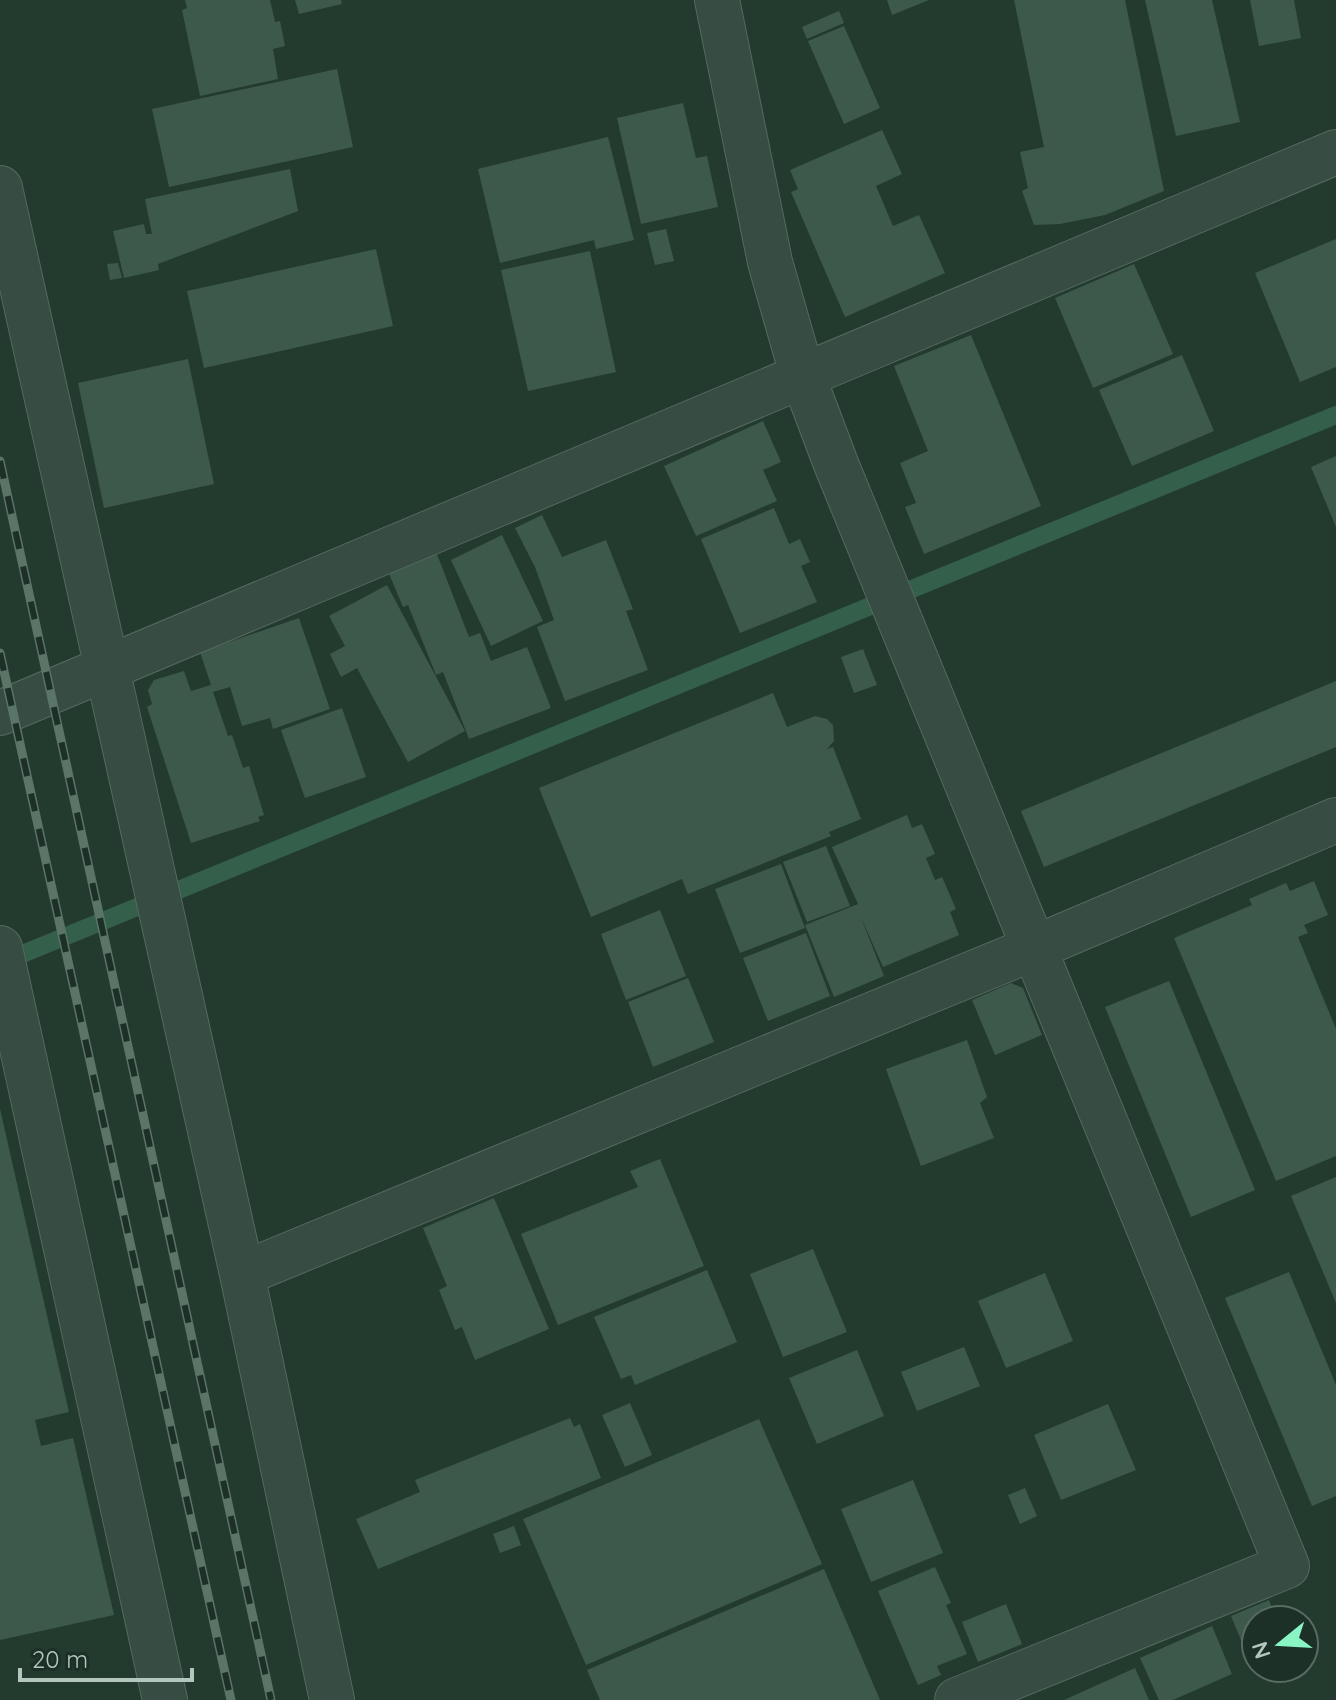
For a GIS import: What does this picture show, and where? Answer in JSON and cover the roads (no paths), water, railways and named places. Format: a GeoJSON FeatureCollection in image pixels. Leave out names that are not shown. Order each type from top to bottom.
{"type":"FeatureCollection","features":[{"type":"Feature","properties":{"kind":"street"},"geometry":{"type":"LineString","coordinates":[[717,0],[770,262],[802,374],[1287,1566],[957,1700]]}},
{"type":"Feature","properties":{"kind":"street"},"geometry":{"type":"LineString","coordinates":[[0,713],[1336,152]]}},
{"type":"Feature","properties":{"kind":"street"},"geometry":{"type":"LineString","coordinates":[[0,188],[109,668],[332,1700]]}},
{"type":"Feature","properties":{"kind":"street"},"geometry":{"type":"LineString","coordinates":[[242,1274],[1034,948],[1336,820]]}},
{"type":"Feature","properties":{"kind":"street"},"geometry":{"type":"LineString","coordinates":[[0,948],[165,1700]]}},
{"type":"Feature","properties":{"kind":"waterway"},"geometry":{"type":"LineString","coordinates":[[3,962],[1336,415]]}},
{"type":"Feature","properties":{"kind":"railway"},"geometry":{"type":"LineString","coordinates":[[0,461],[271,1700]]}},
{"type":"Feature","properties":{"kind":"railway"},"geometry":{"type":"LineString","coordinates":[[0,653],[231,1700]]}}]}
